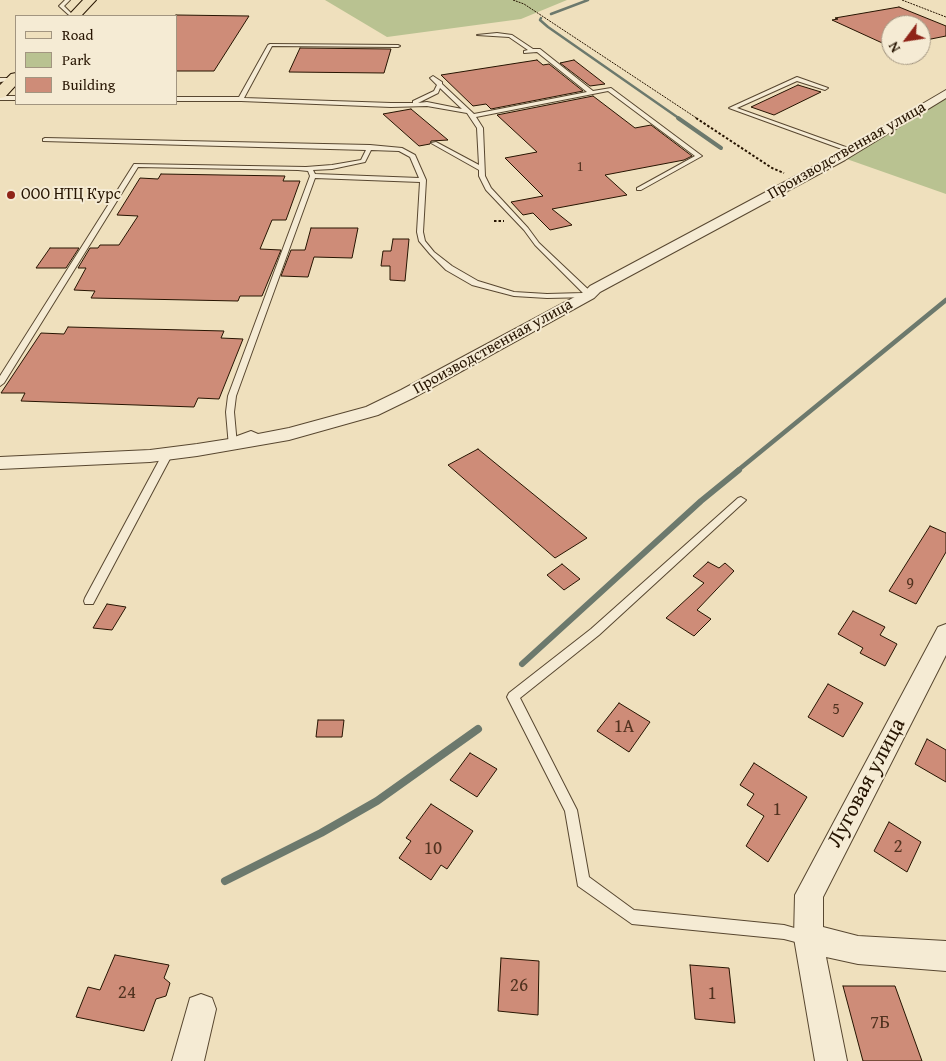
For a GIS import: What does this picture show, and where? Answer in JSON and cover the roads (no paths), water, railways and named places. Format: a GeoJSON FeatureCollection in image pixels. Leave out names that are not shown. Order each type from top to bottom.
{"type":"FeatureCollection","features":[{"type":"Feature","properties":{"kind":"main road"},"geometry":{"type":"LineString","coordinates":[[74,15],[90,0]]}},
{"type":"Feature","properties":{"kind":"main road"},"geometry":{"type":"LineString","coordinates":[[0,96],[10,79]]}},
{"type":"Feature","properties":{"kind":"street","name":"Производственная улица"},"geometry":{"type":"LineString","coordinates":[[0,463],[168,454],[232,445],[251,437],[251,442],[289,434],[372,411],[407,394],[589,295],[595,289],[852,151],[946,93]]}},
{"type":"Feature","properties":{"kind":"street","name":"Луговая улица"},"geometry":{"type":"LineString","coordinates":[[831,1061],[808,938],[809,895],[946,633]]}},
{"type":"Feature","properties":{"kind":"street"},"geometry":{"type":"LineString","coordinates":[[808,938],[858,950],[946,956]]}},
{"type":"Feature","properties":{"kind":"street"},"geometry":{"type":"LineString","coordinates":[[188,1061],[201,1009]]}},
{"type":"Feature","properties":{"kind":"lane"},"geometry":{"type":"LineString","coordinates":[[68,0],[61,6],[72,15]]}},
{"type":"Feature","properties":{"kind":"lane"},"geometry":{"type":"LineString","coordinates":[[479,36],[498,34],[510,36],[529,51],[538,50],[592,92]]}},
{"type":"Feature","properties":{"kind":"lane"},"geometry":{"type":"LineString","coordinates":[[241,99],[270,45],[398,46]]}},
{"type":"Feature","properties":{"kind":"lane"},"geometry":{"type":"LineString","coordinates":[[433,78],[471,114],[480,128],[481,169],[483,180],[490,192],[526,229],[537,244],[589,295]]}},
{"type":"Feature","properties":{"kind":"lane"},"geometry":{"type":"LineString","coordinates":[[825,88],[797,78],[732,108],[852,151]]}},
{"type":"Feature","properties":{"kind":"lane"},"geometry":{"type":"LineString","coordinates":[[405,105],[434,94],[440,83]]}},
{"type":"Feature","properties":{"kind":"lane"},"geometry":{"type":"LineString","coordinates":[[178,99],[435,105],[471,114],[609,89],[698,155],[697,158],[639,188]]}},
{"type":"Feature","properties":{"kind":"lane"},"geometry":{"type":"LineString","coordinates":[[0,96],[15,98]]}},
{"type":"Feature","properties":{"kind":"lane"},"geometry":{"type":"LineString","coordinates":[[391,105],[398,111]]}},
{"type":"Feature","properties":{"kind":"lane"},"geometry":{"type":"LineString","coordinates":[[45,140],[398,148],[410,153],[415,158],[423,180],[420,232],[422,241],[432,253],[454,272],[476,283],[514,294],[547,296],[589,295]]}},
{"type":"Feature","properties":{"kind":"lane"},"geometry":{"type":"LineString","coordinates":[[434,143],[481,169]]}},
{"type":"Feature","properties":{"kind":"lane"},"geometry":{"type":"LineString","coordinates":[[325,177],[364,160],[370,147]]}},
{"type":"Feature","properties":{"kind":"lane"},"geometry":{"type":"LineString","coordinates":[[0,384],[136,165],[306,169],[332,167],[364,160]]}},
{"type":"Feature","properties":{"kind":"lane"},"geometry":{"type":"LineString","coordinates":[[232,445],[230,412],[232,396],[314,176],[312,171],[306,169]]}},
{"type":"Feature","properties":{"kind":"lane"},"geometry":{"type":"LineString","coordinates":[[314,176],[423,180]]}},
{"type":"Feature","properties":{"kind":"lane"},"geometry":{"type":"LineString","coordinates":[[89,601],[168,454]]}},
{"type":"Feature","properties":{"kind":"lane"},"geometry":{"type":"LineString","coordinates":[[741,500],[595,632],[513,697],[572,810],[583,881],[632,917],[784,932],[808,938]]}},
{"type":"Feature","properties":{"kind":"waterway"},"geometry":{"type":"LineString","coordinates":[[551,14],[588,0]]}},
{"type":"Feature","properties":{"kind":"waterway"},"geometry":{"type":"LineString","coordinates":[[541,18],[540,20],[548,27],[680,119]]}},
{"type":"Feature","properties":{"kind":"waterway"},"geometry":{"type":"LineString","coordinates":[[678,118],[721,148]]}},
{"type":"Feature","properties":{"kind":"waterway"},"geometry":{"type":"LineString","coordinates":[[737,471],[946,300]]}},
{"type":"Feature","properties":{"kind":"waterway"},"geometry":{"type":"LineString","coordinates":[[522,664],[701,501],[739,470]]}},
{"type":"Feature","properties":{"kind":"waterway"},"geometry":{"type":"LineString","coordinates":[[225,881],[321,833],[377,801],[478,729]]}},
{"type":"Feature","properties":{"kind":"place","name":"ООО НТЦ Курс"},"geometry":{"type":"Point","coordinates":[11,195]}}]}
